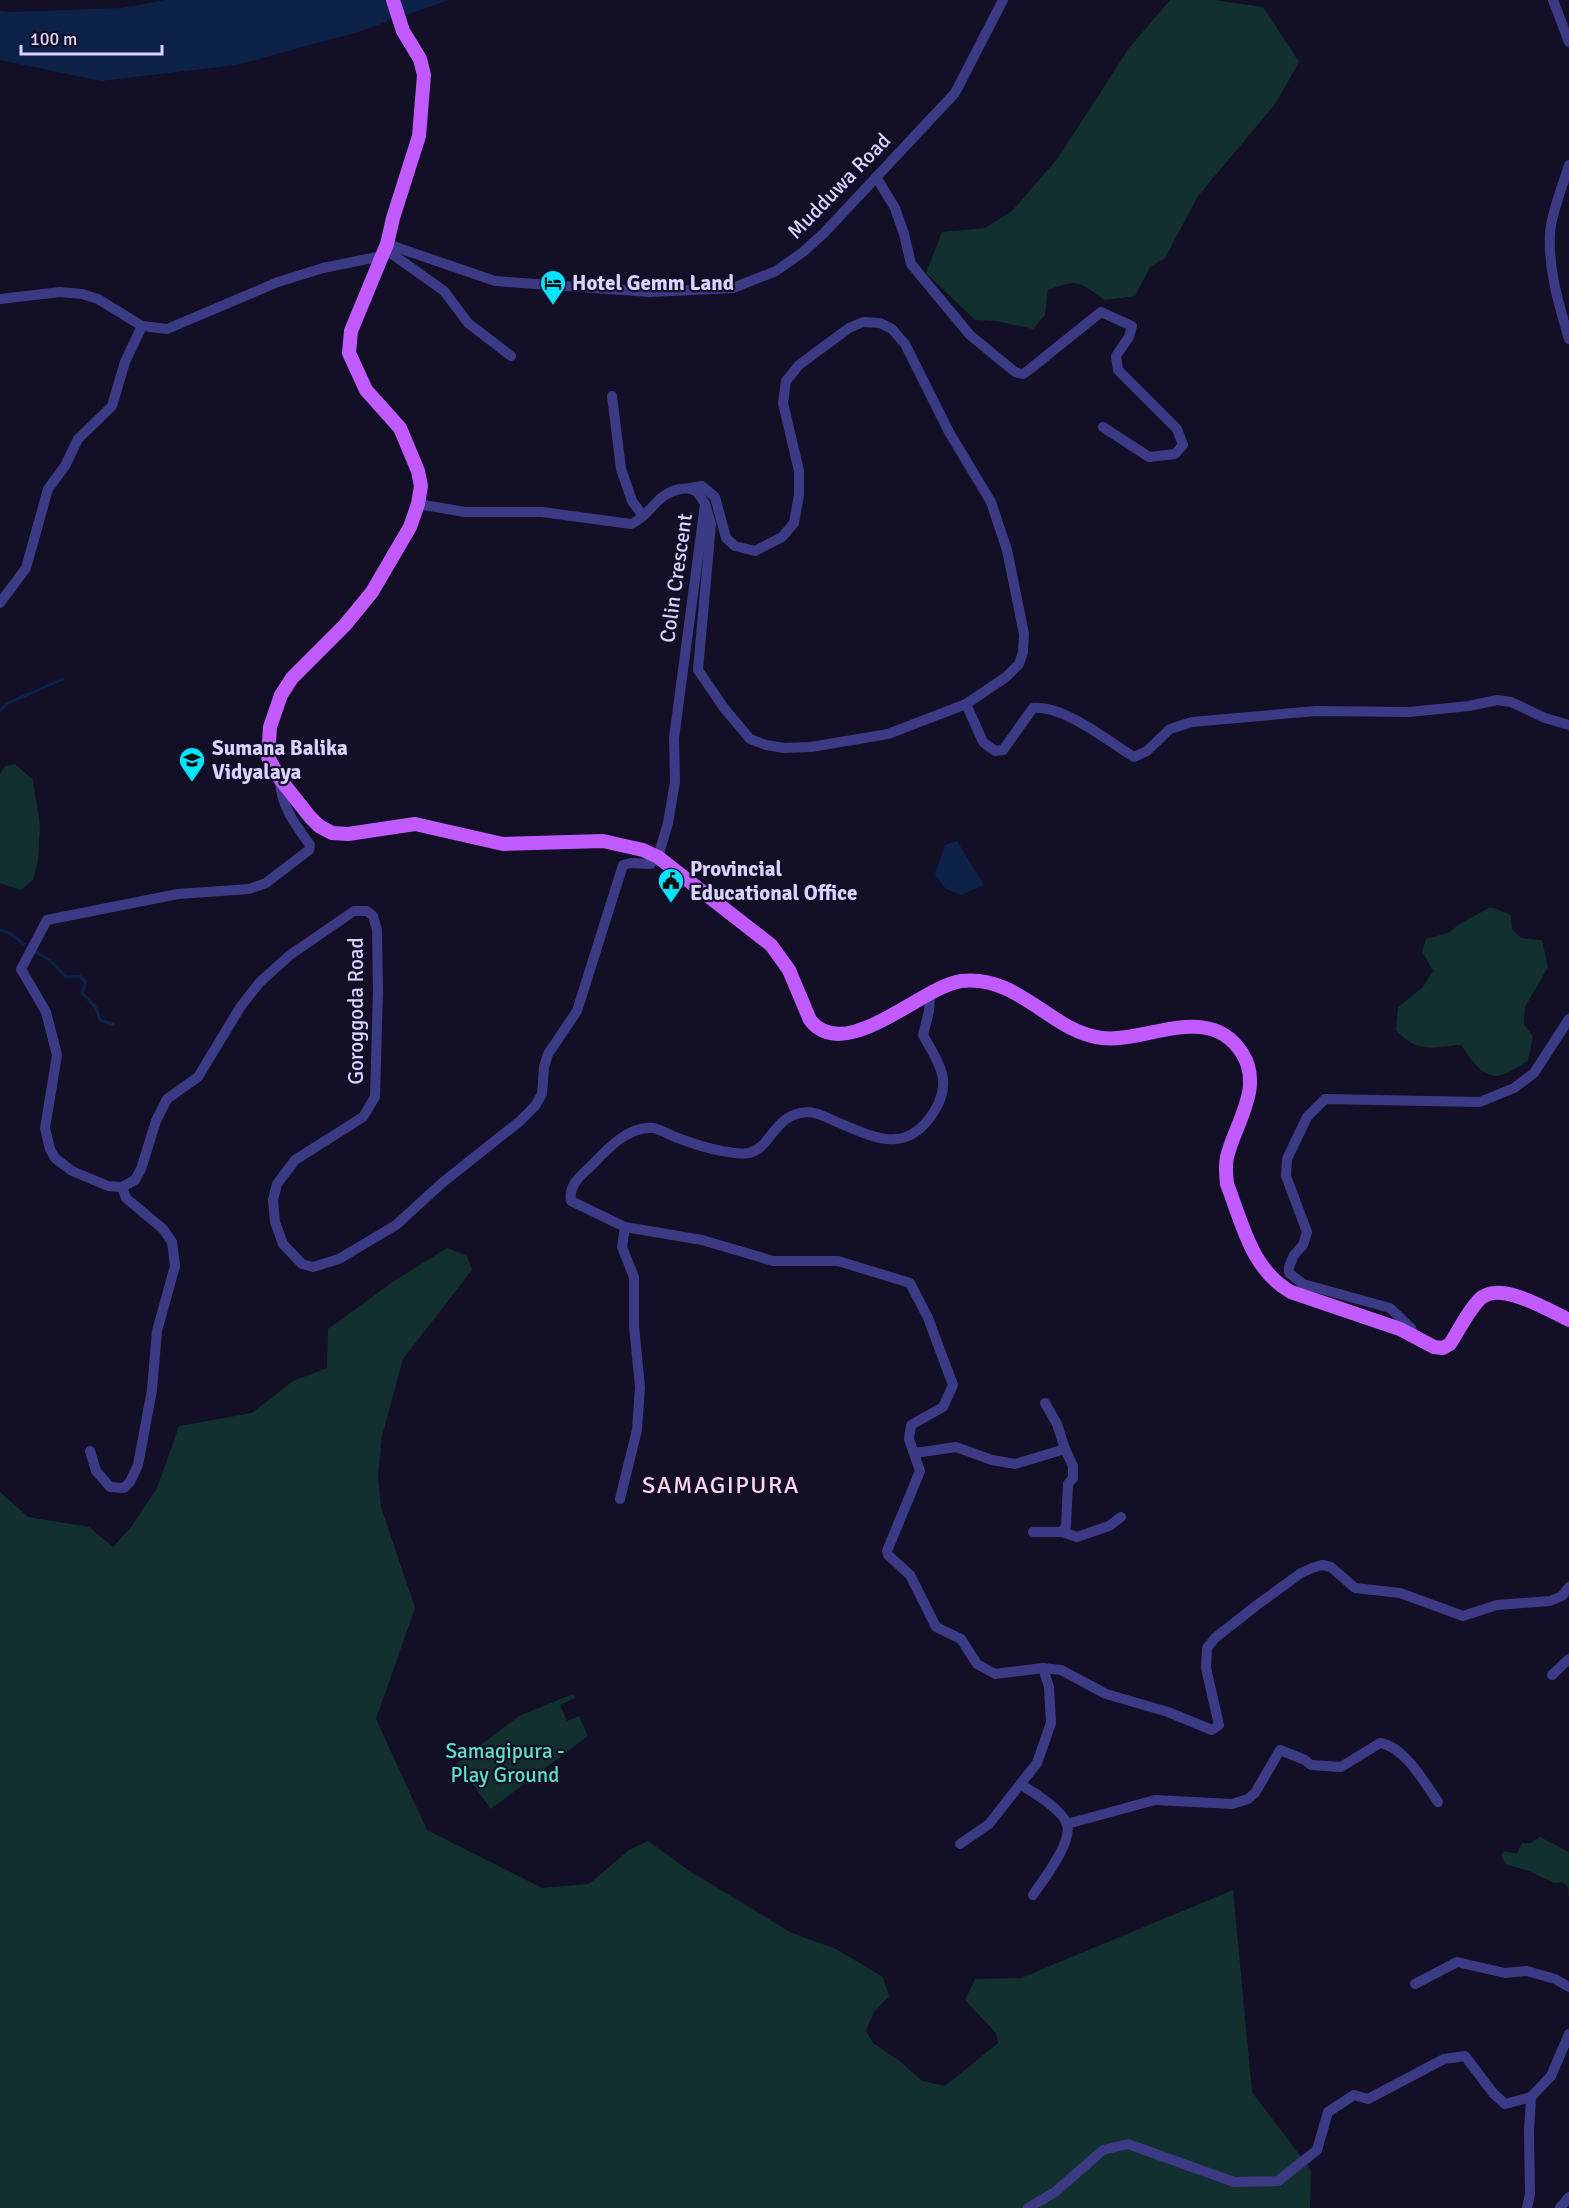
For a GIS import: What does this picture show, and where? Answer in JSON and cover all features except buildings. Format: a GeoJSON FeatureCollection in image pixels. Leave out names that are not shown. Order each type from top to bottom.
{"type":"FeatureCollection","features":[{"type":"Feature","properties":{"kind":"main road"},"geometry":{"type":"LineString","coordinates":[[393,0],[403,31],[420,59],[424,75],[419,136],[385,250],[351,331],[349,353],[366,390],[400,428],[418,471],[421,486],[410,527],[372,592],[345,625],[292,678],[281,695],[270,727],[268,757],[280,778],[310,817],[319,826],[332,833],[348,834],[415,824],[503,844],[603,841],[643,850],[656,856],[771,945],[789,970],[810,1020],[822,1031],[832,1035],[854,1033],[946,986],[961,981],[979,981],[1006,988],[1088,1036],[1120,1039],[1184,1026],[1216,1031],[1242,1053],[1250,1080],[1249,1097],[1227,1157],[1225,1172],[1227,1184],[1255,1257],[1276,1284],[1291,1292],[1400,1329],[1434,1347],[1443,1348],[1450,1344],[1479,1299],[1489,1294],[1510,1293],[1569,1320]]}},
{"type":"Feature","properties":{"kind":"street","name":"Mudduwa Road"},"geometry":{"type":"LineString","coordinates":[[385,250],[495,281],[650,292],[734,288],[776,271],[803,252],[824,233],[955,93],[1003,0]]}},
{"type":"Feature","properties":{"kind":"street"},"geometry":{"type":"LineString","coordinates":[[1553,0],[1569,42]]}},
{"type":"Feature","properties":{"kind":"street"},"geometry":{"type":"LineString","coordinates":[[1569,165],[1550,231],[1551,266],[1569,339]]}},
{"type":"Feature","properties":{"kind":"street"},"geometry":{"type":"LineString","coordinates":[[876,177],[895,208],[911,264],[919,277],[970,335],[1015,372],[1023,374],[1101,312],[1132,326],[1129,337],[1116,356],[1118,370],[1177,429],[1183,445],[1174,454],[1149,457],[1103,427]]}},
{"type":"Feature","properties":{"kind":"street"},"geometry":{"type":"LineString","coordinates":[[0,299],[60,292],[82,294],[98,299],[142,326],[167,329],[278,282],[385,250],[444,291],[468,322],[511,356]]}},
{"type":"Feature","properties":{"kind":"street"},"geometry":{"type":"LineString","coordinates":[[690,488],[702,486],[715,497],[726,538],[735,546],[755,550],[782,537],[794,523],[799,495],[799,471],[783,403],[786,381],[799,365],[849,328],[863,322],[880,322],[892,328],[905,344],[949,432],[991,502],[1009,560],[1024,634],[1023,652],[1019,663],[1006,677],[966,704],[888,734],[811,747],[784,748],[765,745],[750,739],[724,708],[698,670],[711,524],[705,504]]}},
{"type":"Feature","properties":{"kind":"street"},"geometry":{"type":"LineString","coordinates":[[0,603],[26,568],[48,489],[65,466],[78,440],[112,406],[125,362],[142,326]]}},
{"type":"Feature","properties":{"kind":"street"},"geometry":{"type":"LineString","coordinates":[[612,396],[621,469],[632,501],[643,516]]}},
{"type":"Feature","properties":{"kind":"street","name":"Colin Crescent"},"geometry":{"type":"LineString","coordinates":[[418,504],[465,513],[542,512],[631,524],[638,521],[667,492],[690,488],[697,491],[705,504],[674,738],[675,782],[669,824],[656,856]]}},
{"type":"Feature","properties":{"kind":"street"},"geometry":{"type":"LineString","coordinates":[[966,704],[983,742],[995,751],[1003,750],[1034,708],[1044,707],[1076,720],[1134,757],[1147,751],[1170,729],[1192,722],[1316,711],[1409,712],[1469,706],[1497,700],[1511,702],[1545,718],[1569,725]]}},
{"type":"Feature","properties":{"kind":"street"},"geometry":{"type":"LineString","coordinates":[[90,1451],[96,1471],[110,1487],[124,1488],[130,1482],[138,1465],[152,1390],[157,1331],[175,1266],[172,1242],[163,1229],[126,1198],[122,1187],[108,1186],[72,1172],[55,1158],[50,1149],[45,1128],[57,1055],[46,1012],[21,969],[47,920],[178,894],[249,889],[266,883],[309,850],[310,845],[288,813],[280,791],[280,778]]}},
{"type":"Feature","properties":{"kind":"street","name":"Goroggoda Road"},"geometry":{"type":"LineString","coordinates":[[122,1187],[135,1180],[141,1169],[156,1121],[167,1099],[198,1077],[241,1006],[260,982],[290,955],[354,911],[367,911],[373,916],[377,930],[375,1097],[363,1117],[296,1160],[277,1185],[273,1200],[275,1222],[283,1244],[302,1264],[313,1267],[339,1259],[396,1225],[442,1183],[536,1106],[542,1094],[544,1067],[548,1054],[577,1011],[623,865],[651,864],[656,856]]}},
{"type":"Feature","properties":{"kind":"street"},"geometry":{"type":"LineString","coordinates":[[930,996],[923,1035],[942,1068],[944,1079],[940,1101],[926,1125],[912,1136],[894,1141],[861,1132],[821,1115],[807,1112],[788,1117],[778,1125],[760,1148],[748,1154],[702,1148],[653,1128],[631,1132],[607,1149],[573,1184],[569,1192],[571,1201],[575,1205],[593,1210],[625,1227],[702,1240],[773,1261],[838,1261],[910,1284],[928,1318],[953,1385],[943,1407],[911,1425],[909,1439],[920,1471],[887,1551],[888,1555],[910,1575],[936,1627],[961,1639],[977,1664],[995,1674],[1043,1668],[1061,1670],[1106,1694],[1168,1712],[1212,1730],[1219,1725],[1206,1668],[1208,1648],[1215,1638],[1257,1605],[1301,1573],[1312,1568],[1322,1565],[1331,1567],[1355,1588],[1400,1593],[1463,1616],[1497,1605],[1550,1601],[1562,1596],[1569,1587]]}},
{"type":"Feature","properties":{"kind":"street"},"geometry":{"type":"LineString","coordinates":[[1415,1338],[1411,1328],[1390,1308],[1303,1284],[1290,1274],[1289,1267],[1294,1255],[1304,1245],[1307,1232],[1286,1176],[1287,1160],[1307,1117],[1325,1099],[1480,1102],[1514,1088],[1534,1072],[1569,1019]]}},
{"type":"Feature","properties":{"kind":"street"},"geometry":{"type":"LineString","coordinates":[[620,1499],[637,1430],[640,1388],[634,1326],[634,1276],[622,1247],[625,1227]]}},
{"type":"Feature","properties":{"kind":"street"},"geometry":{"type":"LineString","coordinates":[[1045,1403],[1057,1424],[1073,1467],[1072,1478],[1068,1484],[1066,1526],[1062,1532]]}},
{"type":"Feature","properties":{"kind":"street"},"geometry":{"type":"LineString","coordinates":[[915,1453],[956,1447],[992,1460],[1015,1464],[1065,1449]]}},
{"type":"Feature","properties":{"kind":"street"},"geometry":{"type":"LineString","coordinates":[[1033,1532],[1062,1532],[1077,1537],[1109,1526],[1121,1517]]}},
{"type":"Feature","properties":{"kind":"street"},"geometry":{"type":"LineString","coordinates":[[1552,1675],[1569,1659]]}},
{"type":"Feature","properties":{"kind":"street"},"geometry":{"type":"LineString","coordinates":[[960,1844],[989,1824],[1022,1785],[1037,1763],[1051,1723],[1049,1687],[1043,1668]]}},
{"type":"Feature","properties":{"kind":"street"},"geometry":{"type":"LineString","coordinates":[[1067,1824],[1155,1800],[1232,1804],[1248,1799],[1254,1793],[1280,1750],[1305,1760],[1311,1765],[1341,1767],[1380,1743],[1389,1744],[1417,1771],[1438,1802]]}},
{"type":"Feature","properties":{"kind":"street"},"geometry":{"type":"LineString","coordinates":[[1022,1785],[1044,1799],[1067,1824],[1067,1834],[1062,1849],[1033,1895]]}},
{"type":"Feature","properties":{"kind":"street"},"geometry":{"type":"LineString","coordinates":[[1415,1984],[1457,1962],[1505,1972],[1527,1971],[1555,1979],[1569,1987]]}},
{"type":"Feature","properties":{"kind":"street"},"geometry":{"type":"LineString","coordinates":[[1028,2208],[1055,2192],[1103,2150],[1128,2144],[1234,2182],[1278,2181],[1317,2150],[1328,2112],[1354,2095],[1368,2099],[1444,2059],[1465,2056],[1493,2093],[1505,2104],[1531,2097],[1551,2076],[1569,2034]]}},
{"type":"Feature","properties":{"kind":"street"},"geometry":{"type":"LineString","coordinates":[[1527,2208],[1530,2194],[1531,2097]]}},
{"type":"Feature","properties":{"kind":"street"},"geometry":{"type":"LineString","coordinates":[[1560,2208],[1569,2197]]}},
{"type":"Feature","properties":{"kind":"green space"},"geometry":{"type":"Polygon","coordinates":[[[1170,0],[1214,0],[1263,7],[1299,62],[1276,103],[1198,196],[1165,258],[1150,267],[1135,296],[1105,300],[1084,286],[1066,284],[1048,290],[1045,315],[1033,329],[996,321],[975,320],[926,273],[942,232],[985,228],[1012,211],[1058,158],[1129,48],[1170,0]]]}},
{"type":"Feature","properties":{"kind":"green space"},"geometry":{"type":"Polygon","coordinates":[[[15,764],[33,780],[40,826],[38,861],[33,880],[21,890],[0,883],[0,774],[5,766],[15,764]]]}},
{"type":"Feature","properties":{"kind":"green space"},"geometry":{"type":"Polygon","coordinates":[[[1491,907],[1511,915],[1512,929],[1521,938],[1542,940],[1548,967],[1525,1007],[1524,1024],[1533,1037],[1528,1061],[1508,1073],[1495,1076],[1489,1075],[1478,1067],[1461,1045],[1418,1046],[1396,1030],[1398,1007],[1423,987],[1433,971],[1422,951],[1426,939],[1448,933],[1461,923],[1491,907]]]}},
{"type":"Feature","properties":{"kind":"green space"},"geometry":{"type":"Polygon","coordinates":[[[447,1248],[467,1256],[472,1270],[403,1359],[382,1436],[378,1476],[381,1507],[415,1608],[376,1719],[427,1830],[542,1888],[589,1884],[629,1850],[648,1841],[691,1872],[792,1933],[836,1949],[883,1977],[889,1996],[874,2012],[866,2031],[873,2043],[901,2062],[922,2081],[945,2086],[998,2043],[996,2033],[965,2000],[975,1979],[1021,1978],[1233,1890],[1252,2092],[1311,2170],[1310,2208],[0,2208],[0,1492],[28,1517],[89,1527],[113,1547],[131,1527],[157,1488],[179,1426],[252,1413],[293,1381],[327,1368],[328,1329],[394,1281],[447,1248]]]}},
{"type":"Feature","properties":{"kind":"green space","name":"Samagipura - Play Ground"},"geometry":{"type":"Polygon","coordinates":[[[573,1694],[575,1698],[560,1705],[567,1721],[579,1716],[588,1736],[491,1809],[457,1763],[519,1716],[573,1694]]]}},
{"type":"Feature","properties":{"kind":"green space"},"geometry":{"type":"Polygon","coordinates":[[[1540,1837],[1569,1852],[1569,1896],[1568,1887],[1562,1882],[1554,1883],[1529,1871],[1505,1864],[1501,1855],[1505,1851],[1517,1854],[1522,1843],[1531,1843],[1540,1837]]]}},
{"type":"Feature","properties":{"kind":"water"},"geometry":{"type":"Polygon","coordinates":[[[165,0],[449,0],[358,32],[236,65],[101,81],[0,60],[0,11],[121,8],[165,0]]]}},
{"type":"Feature","properties":{"kind":"water"},"geometry":{"type":"Polygon","coordinates":[[[957,841],[984,885],[961,895],[946,889],[935,875],[945,845],[957,841]]]}},
{"type":"Feature","properties":{"kind":"waterway"},"geometry":{"type":"LineString","coordinates":[[0,711],[6,704],[63,679]]}},
{"type":"Feature","properties":{"kind":"waterway"},"geometry":{"type":"LineString","coordinates":[[0,930],[8,932],[24,944]]}},
{"type":"Feature","properties":{"kind":"waterway"},"geometry":{"type":"LineString","coordinates":[[36,952],[51,961],[66,977],[80,976],[86,982],[82,993],[96,1008],[100,1020],[113,1024]]}},
{"type":"Feature","properties":{"kind":"place","name":"Hotel Gemm Land"},"geometry":{"type":"Point","coordinates":[553,306]}},
{"type":"Feature","properties":{"kind":"place","name":"Sumana Balika Vidyalaya"},"geometry":{"type":"Point","coordinates":[192,783]}},
{"type":"Feature","properties":{"kind":"place","name":"Provincial Educational Office"},"geometry":{"type":"Point","coordinates":[671,904]}},
{"type":"Feature","properties":{"kind":"district","name":"SAMAGIPURA"},"geometry":{"type":"Point","coordinates":[721,1485]}}]}
